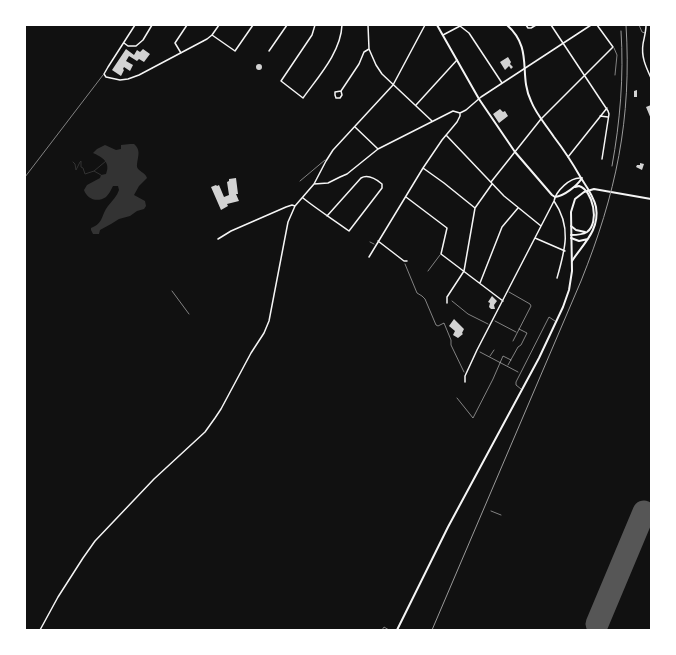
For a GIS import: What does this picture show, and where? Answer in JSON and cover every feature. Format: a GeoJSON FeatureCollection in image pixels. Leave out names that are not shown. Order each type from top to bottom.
{"type":"FeatureCollection","features":[{"type":"Feature","properties":{"kind":"street"},"geometry":{"type":"LineString","coordinates":[[135,25],[104,74],[106,77],[120,80],[139,75],[207,39],[219,25]]}},
{"type":"Feature","properties":{"kind":"street"},"geometry":{"type":"LineString","coordinates":[[124,43],[128,46],[136,46],[143,40],[152,25]]}},
{"type":"Feature","properties":{"kind":"street"},"geometry":{"type":"LineString","coordinates":[[181,53],[175,42],[187,25]]}},
{"type":"Feature","properties":{"kind":"street"},"geometry":{"type":"LineString","coordinates":[[212,35],[235,51],[253,25]]}},
{"type":"Feature","properties":{"kind":"street"},"geometry":{"type":"LineString","coordinates":[[269,51],[287,25]]}},
{"type":"Feature","properties":{"kind":"street"},"geometry":{"type":"LineString","coordinates":[[315,25],[312,35],[281,82],[304,98],[340,42],[342,25]]}},
{"type":"Feature","properties":{"kind":"street"},"geometry":{"type":"LineString","coordinates":[[40,630],[58,597],[95,541],[154,479],[205,432],[221,409],[251,353],[264,334],[269,321],[288,222],[295,206],[314,184],[333,150],[394,85],[425,25]]}},
{"type":"Feature","properties":{"kind":"street"},"geometry":{"type":"LineString","coordinates":[[437,25],[479,99],[515,152],[555,197]]}},
{"type":"Feature","properties":{"kind":"street"},"geometry":{"type":"LineString","coordinates":[[507,25],[515,32],[519,39],[524,56],[529,97],[541,119],[582,178],[595,201],[596,221],[592,235],[572,261]]}},
{"type":"Feature","properties":{"kind":"street"},"geometry":{"type":"LineString","coordinates":[[526,26],[531,28],[536,25]]}},
{"type":"Feature","properties":{"kind":"street"},"geometry":{"type":"LineString","coordinates":[[551,25],[607,108],[609,117],[602,159]]}},
{"type":"Feature","properties":{"kind":"street"},"geometry":{"type":"LineString","coordinates":[[314,184],[328,183],[347,174],[378,149],[453,111],[460,113],[468,109],[479,99],[502,83],[591,25]]}},
{"type":"Feature","properties":{"kind":"street"},"geometry":{"type":"LineString","coordinates":[[447,303],[447,297],[464,271],[475,208],[492,183],[541,119],[613,47],[597,25]]}},
{"type":"Feature","properties":{"kind":"street"},"geometry":{"type":"LineString","coordinates":[[646,25],[646,34],[642,52],[643,60],[651,78]]}},
{"type":"Feature","properties":{"kind":"street"},"geometry":{"type":"LineString","coordinates":[[368,26],[369,49],[382,74],[432,121]]}},
{"type":"Feature","properties":{"kind":"street"},"geometry":{"type":"LineString","coordinates":[[443,35],[460,26],[464,28],[469,33],[502,83]]}},
{"type":"Feature","properties":{"kind":"street"},"geometry":{"type":"LineString","coordinates":[[341,91],[359,64],[364,52],[369,49]]}},
{"type":"Feature","properties":{"kind":"street"},"geometry":{"type":"LineString","coordinates":[[415,105],[457,60]]}},
{"type":"Feature","properties":{"kind":"street"},"geometry":{"type":"LineString","coordinates":[[568,157],[607,108]]}},
{"type":"Feature","properties":{"kind":"street"},"geometry":{"type":"LineString","coordinates":[[369,256],[423,168],[446,135],[458,122],[460,113]]}},
{"type":"Feature","properties":{"kind":"street"},"geometry":{"type":"LineString","coordinates":[[600,116],[609,117]]}},
{"type":"Feature","properties":{"kind":"street"},"geometry":{"type":"LineString","coordinates":[[355,127],[378,149]]}},
{"type":"Feature","properties":{"kind":"street"},"geometry":{"type":"LineString","coordinates":[[446,135],[492,183],[518,208],[541,227]]}},
{"type":"Feature","properties":{"kind":"street"},"geometry":{"type":"LineString","coordinates":[[423,168],[475,208]]}},
{"type":"Feature","properties":{"kind":"street"},"geometry":{"type":"LineString","coordinates":[[303,198],[327,216],[350,230],[382,188],[382,184],[364,176],[327,216]]}},
{"type":"Feature","properties":{"kind":"street"},"geometry":{"type":"LineString","coordinates":[[555,197],[572,188],[582,178]]}},
{"type":"Feature","properties":{"kind":"street"},"geometry":{"type":"LineString","coordinates":[[465,382],[465,376],[477,350],[536,238],[555,197],[570,181],[582,178]]}},
{"type":"Feature","properties":{"kind":"street"},"geometry":{"type":"LineString","coordinates":[[571,237],[586,232],[590,229],[594,221],[591,202],[584,188],[579,186],[572,188]]}},
{"type":"Feature","properties":{"kind":"street"},"geometry":{"type":"LineString","coordinates":[[398,630],[448,527],[539,358],[556,322],[569,290],[572,261],[571,212],[575,200],[584,192],[594,189],[651,199]]}},
{"type":"Feature","properties":{"kind":"street"},"geometry":{"type":"LineString","coordinates":[[406,196],[447,228],[441,254],[503,301]]}},
{"type":"Feature","properties":{"kind":"street"},"geometry":{"type":"LineString","coordinates":[[554,202],[564,219],[565,251],[558,278]]}},
{"type":"Feature","properties":{"kind":"street"},"geometry":{"type":"LineString","coordinates":[[218,239],[235,229],[286,206],[295,206]]}},
{"type":"Feature","properties":{"kind":"street"},"geometry":{"type":"LineString","coordinates":[[480,283],[502,226],[518,208]]}},
{"type":"Feature","properties":{"kind":"street"},"geometry":{"type":"LineString","coordinates":[[571,225],[576,230],[586,232]]}},
{"type":"Feature","properties":{"kind":"street"},"geometry":{"type":"LineString","coordinates":[[571,237],[580,241],[589,238]]}},
{"type":"Feature","properties":{"kind":"street"},"geometry":{"type":"LineString","coordinates":[[536,238],[565,251]]}},
{"type":"Feature","properties":{"kind":"street"},"geometry":{"type":"LineString","coordinates":[[378,241],[404,261],[407,261]]}},
{"type":"Feature","properties":{"kind":"lane"},"geometry":{"type":"LineString","coordinates":[[639,25],[642,32],[646,34]]}},
{"type":"Feature","properties":{"kind":"lane"},"geometry":{"type":"LineString","coordinates":[[613,47],[617,55],[615,76]]}},
{"type":"Feature","properties":{"kind":"lane"},"geometry":{"type":"LineString","coordinates":[[25,177],[104,74]]}},
{"type":"Feature","properties":{"kind":"lane"},"geometry":{"type":"LineString","coordinates":[[300,181],[324,160],[326,161]]}},
{"type":"Feature","properties":{"kind":"lane"},"geometry":{"type":"LineString","coordinates":[[428,271],[441,254]]}},
{"type":"Feature","properties":{"kind":"lane"},"geometry":{"type":"LineString","coordinates":[[522,390],[516,385],[549,317],[556,322]]}},
{"type":"Feature","properties":{"kind":"path"},"geometry":{"type":"LineString","coordinates":[[370,242],[375,245]]}},
{"type":"Feature","properties":{"kind":"path"},"geometry":{"type":"LineString","coordinates":[[404,261],[417,293],[425,299],[436,325],[438,326],[444,323],[451,340],[451,345],[465,376]]}},
{"type":"Feature","properties":{"kind":"path"},"geometry":{"type":"LineString","coordinates":[[172,291],[189,314]]}},
{"type":"Feature","properties":{"kind":"path"},"geometry":{"type":"LineString","coordinates":[[508,291],[530,304],[513,341]]}},
{"type":"Feature","properties":{"kind":"path"},"geometry":{"type":"LineString","coordinates":[[452,301],[468,314],[490,325]]}},
{"type":"Feature","properties":{"kind":"path"},"geometry":{"type":"LineString","coordinates":[[493,319],[517,333]]}},
{"type":"Feature","properties":{"kind":"path"},"geometry":{"type":"LineString","coordinates":[[507,366],[527,333],[519,328]]}},
{"type":"Feature","properties":{"kind":"path"},"geometry":{"type":"LineString","coordinates":[[477,350],[521,374]]}},
{"type":"Feature","properties":{"kind":"path"},"geometry":{"type":"LineString","coordinates":[[490,357],[494,350]]}},
{"type":"Feature","properties":{"kind":"path"},"geometry":{"type":"LineString","coordinates":[[457,398],[473,418],[501,363],[500,362],[504,356],[511,360]]}},
{"type":"Feature","properties":{"kind":"path"},"geometry":{"type":"LineString","coordinates":[[491,511],[501,515]]}},
{"type":"Feature","properties":{"kind":"path"},"geometry":{"type":"LineString","coordinates":[[382,630],[384,627],[389,630]]}},
{"type":"Feature","properties":{"kind":"shaded area"},"geometry":{"type":"Polygon","coordinates":[[[134,144],[138,149],[137,167],[145,174],[147,178],[139,186],[134,195],[145,201],[146,206],[144,209],[137,211],[130,216],[119,219],[100,230],[99,234],[93,234],[91,228],[98,224],[119,190],[118,186],[113,186],[106,197],[99,200],[87,196],[84,190],[87,185],[100,178],[101,175],[106,174],[107,170],[105,160],[93,153],[105,145],[116,150],[121,149],[121,145],[134,144]]]}},
{"type":"Feature","properties":{"kind":"building"},"geometry":{"type":"Polygon","coordinates":[[[126,49],[134,55],[137,50],[140,52],[143,49],[150,54],[144,62],[139,59],[137,61],[129,56],[126,61],[133,65],[130,71],[124,67],[121,76],[112,70],[126,49]]]}},
{"type":"Feature","properties":{"kind":"building"},"geometry":{"type":"Polygon","coordinates":[[[508,57],[511,62],[510,64],[513,67],[511,69],[509,66],[505,70],[500,62],[508,57]]]}},
{"type":"Feature","properties":{"kind":"building"},"geometry":{"type":"Polygon","coordinates":[[[259,64],[262,67],[259,70],[256,67],[259,64]]]}},
{"type":"Feature","properties":{"kind":"building"},"geometry":{"type":"Polygon","coordinates":[[[637,90],[637,97],[634,97],[634,91],[637,90]]]}},
{"type":"Feature","properties":{"kind":"building"},"geometry":{"type":"Polygon","coordinates":[[[651,105],[651,119],[646,107],[651,105]]]}},
{"type":"Feature","properties":{"kind":"building"},"geometry":{"type":"Polygon","coordinates":[[[500,109],[503,112],[505,111],[508,116],[499,123],[493,114],[500,109]]]}},
{"type":"Feature","properties":{"kind":"building"},"geometry":{"type":"Polygon","coordinates":[[[640,163],[644,164],[642,170],[636,167],[637,165],[640,165],[640,163]]]}},
{"type":"Feature","properties":{"kind":"building"},"geometry":{"type":"Polygon","coordinates":[[[236,178],[238,194],[236,194],[239,201],[227,204],[228,206],[221,210],[211,187],[219,185],[224,197],[229,195],[227,182],[229,179],[236,178]]]}},
{"type":"Feature","properties":{"kind":"building"},"geometry":{"type":"Polygon","coordinates":[[[492,296],[497,301],[494,305],[495,309],[491,309],[489,307],[490,303],[488,302],[492,296]]]}},
{"type":"Feature","properties":{"kind":"building"},"geometry":{"type":"Polygon","coordinates":[[[454,319],[464,329],[463,334],[458,338],[453,335],[455,331],[449,326],[454,319]]]}},
{"type":"Feature","properties":{"kind":"waterway"},"geometry":{"type":"LineString","coordinates":[[73,162],[76,170],[81,161],[81,167],[83,168],[85,174],[94,171],[101,175]]}},
{"type":"Feature","properties":{"kind":"waterway"},"geometry":{"type":"LineString","coordinates":[[94,171],[106,161]]}},
{"type":"Feature","properties":{"kind":"runway"},"geometry":{"type":"LineString","coordinates":[[597,624],[644,512]]}},
{"type":"Feature","properties":{"kind":"railway"},"geometry":{"type":"LineString","coordinates":[[432,630],[581,281],[604,218],[619,156],[624,124],[627,59],[626,25]]}},
{"type":"Feature","properties":{"kind":"railway"},"geometry":{"type":"LineString","coordinates":[[612,166],[621,99],[621,31]]}}]}
